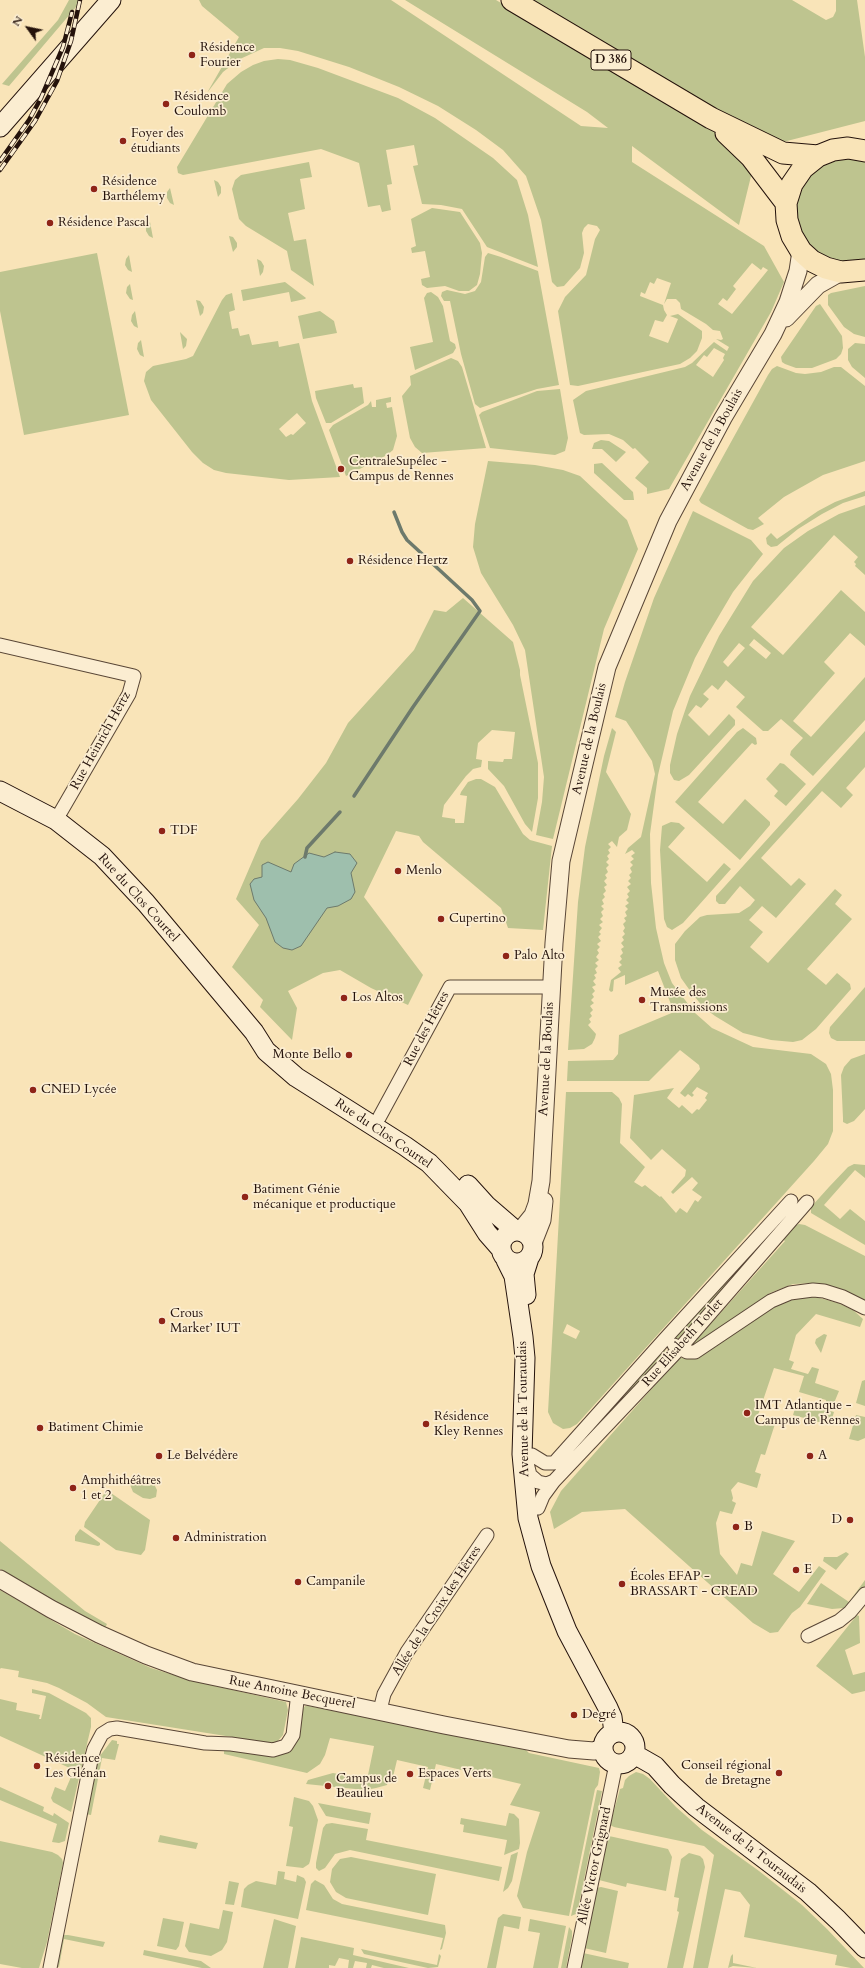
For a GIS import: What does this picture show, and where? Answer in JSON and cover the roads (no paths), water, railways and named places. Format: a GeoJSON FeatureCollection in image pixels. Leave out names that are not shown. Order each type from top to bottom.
{"type":"FeatureCollection","features":[{"type":"Feature","properties":{"kind":"main road"},"geometry":{"type":"LineString","coordinates":[[0,127],[111,0]]}},
{"type":"Feature","properties":{"kind":"main road","name":"D 386"},"geometry":{"type":"LineString","coordinates":[[512,0],[711,118],[783,153],[818,156]]}},
{"type":"Feature","properties":{"kind":"main road","name":"D 386"},"geometry":{"type":"LineString","coordinates":[[711,118],[751,157],[786,203]]}},
{"type":"Feature","properties":{"kind":"main road"},"geometry":{"type":"LineString","coordinates":[[864,150],[848,148],[833,150],[818,156],[803,168],[792,184],[786,203],[786,220],[801,251],[812,261],[826,268],[841,272],[865,270]]}},
{"type":"Feature","properties":{"kind":"main road","name":"Rue du Clos Courtel"},"geometry":{"type":"LineString","coordinates":[[0,791],[29,804],[56,820],[88,844],[118,871],[254,1032],[266,1051],[296,1077],[405,1146],[429,1163],[468,1203],[487,1233],[504,1254]]}},
{"type":"Feature","properties":{"kind":"main road","name":"Rue du Clos Courtel"},"geometry":{"type":"LineString","coordinates":[[254,1032],[295,1064],[379,1118],[461,1178],[486,1206],[524,1241]]}},
{"type":"Feature","properties":{"kind":"main road"},"geometry":{"type":"LineString","coordinates":[[506,1235],[524,1241],[518,1264],[504,1254],[503,1239],[506,1235]]}},
{"type":"Feature","properties":{"kind":"main road","name":"Avenue de la Touraudais"},"geometry":{"type":"LineString","coordinates":[[524,1241],[524,1282],[532,1322],[534,1345],[532,1455],[528,1518],[541,1566],[573,1644],[612,1717],[614,1733]]}},
{"type":"Feature","properties":{"kind":"main road","name":"Avenue de la Touraudais"},"geometry":{"type":"LineString","coordinates":[[504,1254],[514,1276],[523,1337],[525,1358],[522,1434],[529,1486],[538,1508],[557,1604]]}},
{"type":"Feature","properties":{"kind":"main road"},"geometry":{"type":"LineString","coordinates":[[623,1732],[632,1738],[634,1754],[626,1763],[616,1764],[607,1760],[602,1748],[606,1738],[614,1733],[623,1732]]}},
{"type":"Feature","properties":{"kind":"main road","name":"Avenue de la Touraudais"},"geometry":{"type":"LineString","coordinates":[[634,1754],[655,1766],[672,1785],[696,1807],[808,1892],[865,1948]]}},
{"type":"Feature","properties":{"kind":"street","name":"Avenue de la Boulais"},"geometry":{"type":"LineString","coordinates":[[524,1241],[542,1220],[544,1201],[541,1181],[551,987],[561,861],[607,667],[668,521],[723,418],[773,334],[788,302],[798,271],[801,251]]}},
{"type":"Feature","properties":{"kind":"street","name":"Avenue de la Boulais"},"geometry":{"type":"LineString","coordinates":[[773,334],[796,306],[818,285],[841,272]]}},
{"type":"Feature","properties":{"kind":"street","name":"Rue Heinrich Hertz"},"geometry":{"type":"LineString","coordinates":[[0,645],[134,676],[129,694],[56,820]]}},
{"type":"Feature","properties":{"kind":"street","name":"Rue des Hêtres"},"geometry":{"type":"LineString","coordinates":[[379,1118],[450,987],[551,987]]}},
{"type":"Feature","properties":{"kind":"street","name":"Rue Elisabeth Torlet"},"geometry":{"type":"LineString","coordinates":[[529,1486],[554,1463],[791,1201]]}},
{"type":"Feature","properties":{"kind":"street","name":"Rue Elisabeth Torlet"},"geometry":{"type":"LineString","coordinates":[[538,1508],[543,1496],[554,1481],[680,1348],[807,1202]]}},
{"type":"Feature","properties":{"kind":"street"},"geometry":{"type":"LineString","coordinates":[[664,1340],[687,1352],[700,1350],[771,1301],[790,1293],[813,1290],[824,1291],[843,1297],[865,1308]]}},
{"type":"Feature","properties":{"kind":"street"},"geometry":{"type":"LineString","coordinates":[[532,1455],[541,1462],[554,1463]]}},
{"type":"Feature","properties":{"kind":"street"},"geometry":{"type":"LineString","coordinates":[[529,1486],[554,1481]]}},
{"type":"Feature","properties":{"kind":"street","name":"Allée de la Croix des Hêtres"},"geometry":{"type":"LineString","coordinates":[[380,1710],[384,1694],[407,1652],[487,1535]]}},
{"type":"Feature","properties":{"kind":"street","name":"Rue Antoine Becquerel"},"geometry":{"type":"LineString","coordinates":[[0,1579],[51,1610],[99,1634],[146,1655],[192,1672],[569,1749],[594,1751],[602,1748]]}},
{"type":"Feature","properties":{"kind":"street"},"geometry":{"type":"LineString","coordinates":[[808,1636],[839,1621],[850,1612],[865,1594]]}},
{"type":"Feature","properties":{"kind":"street"},"geometry":{"type":"LineString","coordinates":[[50,1968],[91,1760],[94,1749],[102,1734],[110,1729],[117,1728],[205,1743],[231,1744],[273,1750],[286,1746],[293,1734],[298,1693]]}},
{"type":"Feature","properties":{"kind":"street","name":"Allée Victor Grignard"},"geometry":{"type":"LineString","coordinates":[[574,1968],[616,1764]]}},
{"type":"Feature","properties":{"kind":"waterway"},"geometry":{"type":"LineString","coordinates":[[354,796],[413,707],[480,611],[472,600],[407,540],[394,512]]}},
{"type":"Feature","properties":{"kind":"waterway"},"geometry":{"type":"LineString","coordinates":[[305,857],[307,848],[340,812]]}},
{"type":"Feature","properties":{"kind":"railway"},"geometry":{"type":"LineString","coordinates":[[0,170],[35,121],[57,81],[71,41],[80,0]]}},
{"type":"Feature","properties":{"kind":"railway"},"geometry":{"type":"LineString","coordinates":[[0,161],[29,120],[41,98],[63,47],[72,12]]}},
{"type":"Feature","properties":{"kind":"place","name":"Résidence Fourier"},"geometry":{"type":"Point","coordinates":[192,55]}},
{"type":"Feature","properties":{"kind":"place","name":"Résidence Coulomb"},"geometry":{"type":"Point","coordinates":[166,104]}},
{"type":"Feature","properties":{"kind":"place","name":"Foyer des étudiants"},"geometry":{"type":"Point","coordinates":[123,141]}},
{"type":"Feature","properties":{"kind":"place","name":"Résidence Barthélemy"},"geometry":{"type":"Point","coordinates":[94,189]}},
{"type":"Feature","properties":{"kind":"place","name":"Résidence Pascal"},"geometry":{"type":"Point","coordinates":[50,223]}},
{"type":"Feature","properties":{"kind":"place","name":"CentraleSupélec - Campus de Rennes"},"geometry":{"type":"Point","coordinates":[341,469]}},
{"type":"Feature","properties":{"kind":"place","name":"Résidence Hertz"},"geometry":{"type":"Point","coordinates":[350,561]}},
{"type":"Feature","properties":{"kind":"place","name":"TDF"},"geometry":{"type":"Point","coordinates":[162,831]}},
{"type":"Feature","properties":{"kind":"place","name":"Menlo"},"geometry":{"type":"Point","coordinates":[398,871]}},
{"type":"Feature","properties":{"kind":"place","name":"Cupertino"},"geometry":{"type":"Point","coordinates":[441,919]}},
{"type":"Feature","properties":{"kind":"place","name":"Palo Alto"},"geometry":{"type":"Point","coordinates":[506,956]}},
{"type":"Feature","properties":{"kind":"place","name":"Los Altos"},"geometry":{"type":"Point","coordinates":[344,998]}},
{"type":"Feature","properties":{"kind":"place","name":"Musée des Transmissions"},"geometry":{"type":"Point","coordinates":[642,1000]}},
{"type":"Feature","properties":{"kind":"place","name":"Monte Bello"},"geometry":{"type":"Point","coordinates":[349,1055]}},
{"type":"Feature","properties":{"kind":"place","name":"CNED Lycée"},"geometry":{"type":"Point","coordinates":[33,1090]}},
{"type":"Feature","properties":{"kind":"place","name":"Batiment Génie mécanique et productique"},"geometry":{"type":"Point","coordinates":[245,1197]}},
{"type":"Feature","properties":{"kind":"place","name":"Crous Market’ IUT"},"geometry":{"type":"Point","coordinates":[162,1321]}},
{"type":"Feature","properties":{"kind":"place","name":"IMT Atlantique - Campus de Rennes"},"geometry":{"type":"Point","coordinates":[747,1413]}},
{"type":"Feature","properties":{"kind":"place","name":"Résidence Kley Rennes"},"geometry":{"type":"Point","coordinates":[426,1424]}},
{"type":"Feature","properties":{"kind":"place","name":"Batiment Chimie"},"geometry":{"type":"Point","coordinates":[40,1428]}},
{"type":"Feature","properties":{"kind":"place","name":"Le Belvédère"},"geometry":{"type":"Point","coordinates":[159,1456]}},
{"type":"Feature","properties":{"kind":"place","name":"A"},"geometry":{"type":"Point","coordinates":[810,1456]}},
{"type":"Feature","properties":{"kind":"place","name":"Amphithéâtres 1 et 2"},"geometry":{"type":"Point","coordinates":[73,1488]}},
{"type":"Feature","properties":{"kind":"place","name":"D"},"geometry":{"type":"Point","coordinates":[850,1520]}},
{"type":"Feature","properties":{"kind":"place","name":"B"},"geometry":{"type":"Point","coordinates":[736,1527]}},
{"type":"Feature","properties":{"kind":"place","name":"Administration"},"geometry":{"type":"Point","coordinates":[176,1538]}},
{"type":"Feature","properties":{"kind":"place","name":"E"},"geometry":{"type":"Point","coordinates":[796,1570]}},
{"type":"Feature","properties":{"kind":"place","name":"Campanile"},"geometry":{"type":"Point","coordinates":[298,1582]}},
{"type":"Feature","properties":{"kind":"place","name":"Écoles EFAP - BRASSART - CREAD"},"geometry":{"type":"Point","coordinates":[622,1584]}},
{"type":"Feature","properties":{"kind":"place","name":"Degré"},"geometry":{"type":"Point","coordinates":[574,1715]}},
{"type":"Feature","properties":{"kind":"place","name":"Résidence Les Glénan"},"geometry":{"type":"Point","coordinates":[37,1766]}},
{"type":"Feature","properties":{"kind":"place","name":"Conseil régional de Bretagne"},"geometry":{"type":"Point","coordinates":[779,1773]}},
{"type":"Feature","properties":{"kind":"place","name":"Espaces Verts"},"geometry":{"type":"Point","coordinates":[410,1774]}},
{"type":"Feature","properties":{"kind":"place","name":"Campus de Beaulieu"},"geometry":{"type":"Point","coordinates":[328,1786]}}]}
